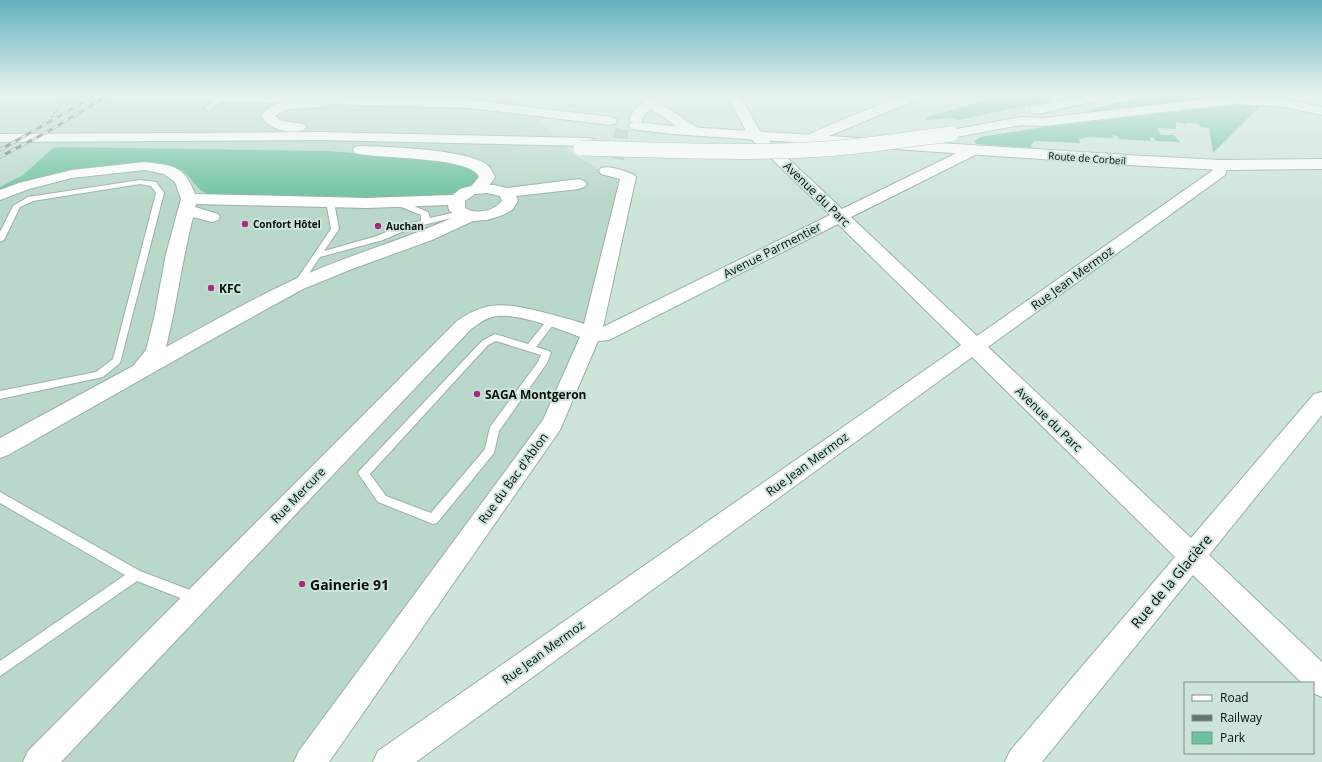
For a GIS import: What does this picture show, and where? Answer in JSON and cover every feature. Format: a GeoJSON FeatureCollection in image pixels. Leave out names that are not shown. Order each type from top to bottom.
{"type":"FeatureCollection","features":[{"type":"Feature","properties":{"kind":"main road"},"geometry":{"type":"LineString","coordinates":[[314,130],[358,136]]}},
{"type":"Feature","properties":{"kind":"main road","name":"Route de Corbeil"},"geometry":{"type":"LineString","coordinates":[[684,130],[974,150],[1221,165],[1322,164]]}},
{"type":"Feature","properties":{"kind":"main road"},"geometry":{"type":"LineString","coordinates":[[0,138],[358,136],[744,152],[864,146],[952,130]]}},
{"type":"Feature","properties":{"kind":"main road"},"geometry":{"type":"LineString","coordinates":[[0,144],[286,143],[585,145]]}},
{"type":"Feature","properties":{"kind":"main road"},"geometry":{"type":"LineString","coordinates":[[286,143],[300,147],[414,155],[472,164],[481,168],[487,177],[477,189]]}},
{"type":"Feature","properties":{"kind":"street"},"geometry":{"type":"LineString","coordinates":[[753,130],[755,135]]}},
{"type":"Feature","properties":{"kind":"street","name":"Avenue du Parc"},"geometry":{"type":"LineString","coordinates":[[778,156],[812,138],[833,130]]}},
{"type":"Feature","properties":{"kind":"street","name":"Avenue du Parc"},"geometry":{"type":"LineString","coordinates":[[755,135],[1322,682]]}},
{"type":"Feature","properties":{"kind":"street","name":"Avenue Parmentier"},"geometry":{"type":"LineString","coordinates":[[591,335],[602,335],[974,150]]}},
{"type":"Feature","properties":{"kind":"street"},"geometry":{"type":"LineString","coordinates":[[187,204],[330,202],[399,203],[492,214],[507,199],[579,184],[594,178],[606,171],[617,159]]}},
{"type":"Feature","properties":{"kind":"street","name":"Rue Jean Mermoz"},"geometry":{"type":"LineString","coordinates":[[389,762],[1220,172],[1221,165]]}},
{"type":"Feature","properties":{"kind":"street"},"geometry":{"type":"LineString","coordinates":[[0,195],[24,186],[72,174],[145,166],[169,170],[182,180],[187,204],[175,254],[164,318],[155,352],[138,372]]}},
{"type":"Feature","properties":{"kind":"street","name":"Rue du Bac d'Ablon"},"geometry":{"type":"LineString","coordinates":[[310,762],[552,424],[591,335],[628,177],[606,171]]}},
{"type":"Feature","properties":{"kind":"street"},"geometry":{"type":"LineString","coordinates":[[0,208],[7,200],[21,192],[52,179]]}},
{"type":"Feature","properties":{"kind":"street"},"geometry":{"type":"LineString","coordinates":[[462,210],[463,194],[477,189],[496,189],[507,199]]}},
{"type":"Feature","properties":{"kind":"street"},"geometry":{"type":"LineString","coordinates":[[187,204],[212,217]]}},
{"type":"Feature","properties":{"kind":"street"},"geometry":{"type":"LineString","coordinates":[[0,449],[191,342],[297,285],[346,265],[426,236],[462,210]]}},
{"type":"Feature","properties":{"kind":"street","name":"Rue Mercure"},"geometry":{"type":"LineString","coordinates":[[38,762],[464,325],[485,312],[503,309],[512,310],[551,321],[591,335]]}},
{"type":"Feature","properties":{"kind":"street"},"geometry":{"type":"LineString","coordinates":[[164,318],[171,331],[191,342]]}},
{"type":"Feature","properties":{"kind":"street","name":"Rue de la Glacière"},"geometry":{"type":"LineString","coordinates":[[1021,762],[1322,400]]}},
{"type":"Feature","properties":{"kind":"lane"},"geometry":{"type":"LineString","coordinates":[[0,240],[17,206],[31,199],[140,182],[154,184],[160,193],[117,362],[99,375],[0,395]]}},
{"type":"Feature","properties":{"kind":"lane"},"geometry":{"type":"LineString","coordinates":[[297,285],[335,229],[330,202]]}},
{"type":"Feature","properties":{"kind":"lane"},"geometry":{"type":"LineString","coordinates":[[399,203],[425,214],[426,218],[423,223]]}},
{"type":"Feature","properties":{"kind":"lane"},"geometry":{"type":"LineString","coordinates":[[318,254],[380,238],[408,226],[423,223],[462,210]]}},
{"type":"Feature","properties":{"kind":"lane"},"geometry":{"type":"LineString","coordinates":[[530,348],[551,321]]}},
{"type":"Feature","properties":{"kind":"lane"},"geometry":{"type":"LineString","coordinates":[[495,338],[530,348],[546,353],[542,363],[494,430],[490,450],[433,519],[382,499],[364,473],[485,343],[495,338]]}},
{"type":"Feature","properties":{"kind":"lane"},"geometry":{"type":"LineString","coordinates":[[0,497],[136,575],[198,599]]}},
{"type":"Feature","properties":{"kind":"lane"},"geometry":{"type":"LineString","coordinates":[[0,669],[136,575]]}},
{"type":"Feature","properties":{"kind":"shaded area"},"geometry":{"type":"Polygon","coordinates":[[[0,130],[548,130],[573,154],[623,184],[603,282],[551,421],[307,762],[0,762],[0,130]]]}},
{"type":"Feature","properties":{"kind":"green space"},"geometry":{"type":"Polygon","coordinates":[[[1027,130],[1158,130],[1161,135],[1174,135],[1180,142],[1156,141],[1154,138],[1149,137],[1151,141],[1119,139],[1117,136],[1112,135],[1114,138],[1079,138],[1080,143],[1035,141],[1031,145],[1032,148],[976,144],[974,141],[981,137],[1027,130]]]}},
{"type":"Feature","properties":{"kind":"green space"},"geometry":{"type":"Polygon","coordinates":[[[1209,130],[1236,130],[1213,153],[1209,130]]]}},
{"type":"Feature","properties":{"kind":"green space"},"geometry":{"type":"Polygon","coordinates":[[[53,148],[325,151],[397,156],[463,165],[477,173],[478,180],[466,188],[453,193],[425,199],[209,195],[199,189],[186,174],[177,168],[163,164],[133,164],[67,171],[41,177],[0,193],[0,187],[23,175],[53,148]]]}},
{"type":"Feature","properties":{"kind":"tunnel"},"geometry":{"type":"LineString","coordinates":[[617,159],[622,130]]}},
{"type":"Feature","properties":{"kind":"railway"},"geometry":{"type":"LineString","coordinates":[[0,150],[36,130]]}},
{"type":"Feature","properties":{"kind":"railway"},"geometry":{"type":"LineString","coordinates":[[0,157],[51,130]]}},
{"type":"Feature","properties":{"kind":"place","name":"Confort Hôtel"},"geometry":{"type":"Point","coordinates":[245,224]}},
{"type":"Feature","properties":{"kind":"place","name":"Auchan"},"geometry":{"type":"Point","coordinates":[378,226]}},
{"type":"Feature","properties":{"kind":"place","name":"KFC"},"geometry":{"type":"Point","coordinates":[211,288]}},
{"type":"Feature","properties":{"kind":"place","name":"SAGA Montgeron"},"geometry":{"type":"Point","coordinates":[477,394]}},
{"type":"Feature","properties":{"kind":"place","name":"Gainerie 91"},"geometry":{"type":"Point","coordinates":[302,584]}}]}
